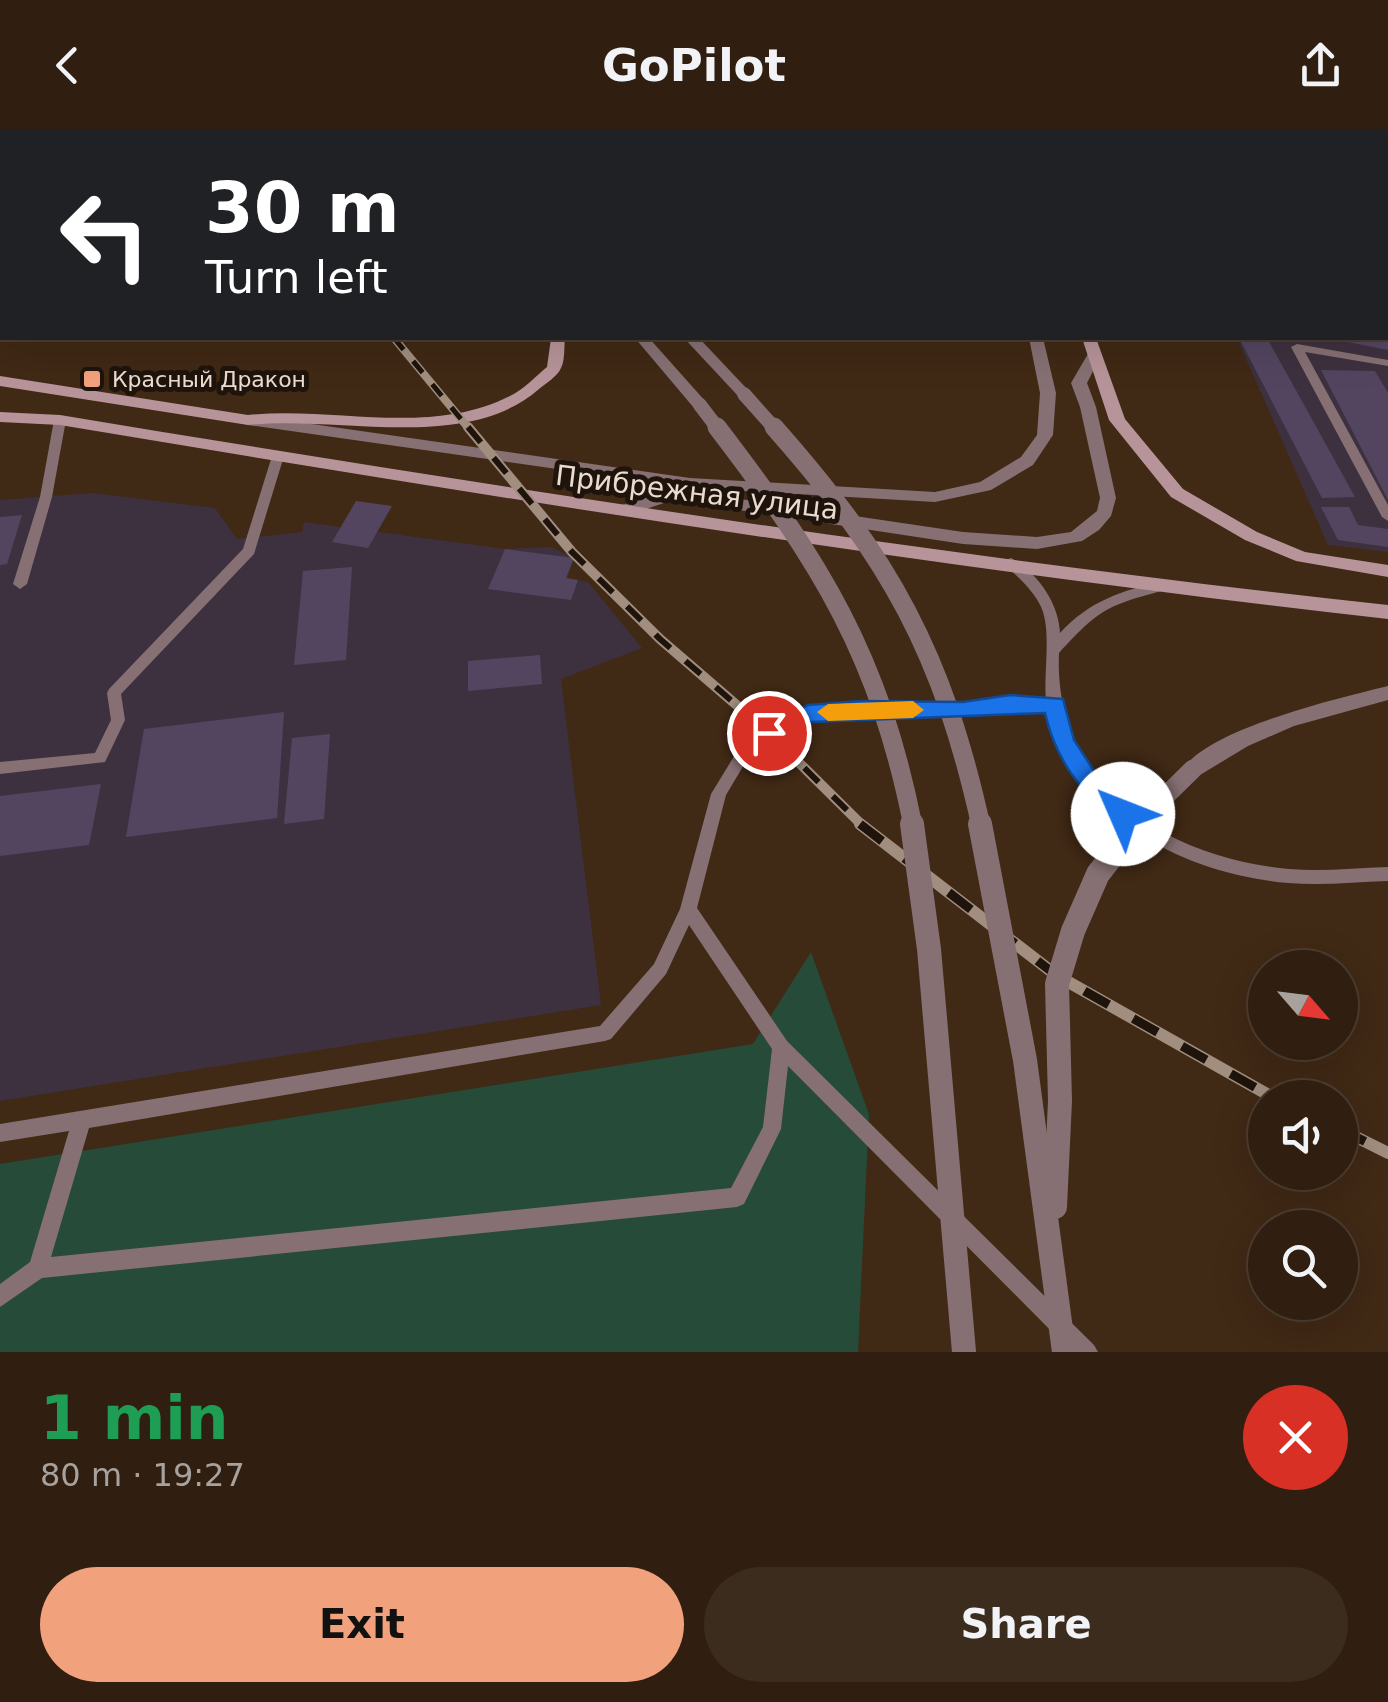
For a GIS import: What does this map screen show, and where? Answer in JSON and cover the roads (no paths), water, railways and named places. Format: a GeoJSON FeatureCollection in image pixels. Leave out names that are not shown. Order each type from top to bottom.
{"type":"FeatureCollection","features":[{"type":"Feature","properties":{"kind":"main road"},"geometry":{"type":"LineString","coordinates":[[248,420],[275,415],[424,426],[462,418],[520,397],[554,368],[558,340]]}},
{"type":"Feature","properties":{"kind":"main road"},"geometry":{"type":"LineString","coordinates":[[1092,346],[1116,420],[1176,493],[1250,536],[1302,557],[1388,571]]}},
{"type":"Feature","properties":{"kind":"main road","name":"Прибрежная улица"},"geometry":{"type":"LineString","coordinates":[[0,381],[248,420]]}},
{"type":"Feature","properties":{"kind":"main road","name":"Прибрежная улица"},"geometry":{"type":"LineString","coordinates":[[0,418],[60,420],[625,510],[1169,586],[1388,612]]}},
{"type":"Feature","properties":{"kind":"street"},"geometry":{"type":"LineString","coordinates":[[644,340],[700,406],[805,543],[847,618],[906,778],[930,961],[964,1352]]}},
{"type":"Feature","properties":{"kind":"street"},"geometry":{"type":"LineString","coordinates":[[693,340],[822,480],[880,563],[926,644],[964,742],[1010,970],[1064,1352]]}},
{"type":"Feature","properties":{"kind":"street","name":"Прибрежная улица"},"geometry":{"type":"LineString","coordinates":[[248,420],[690,483],[935,497],[985,486],[1026,461],[1045,435],[1048,393],[1036,340]]}},
{"type":"Feature","properties":{"kind":"street"},"geometry":{"type":"LineString","coordinates":[[625,510],[672,494],[963,538],[1037,543],[1076,536],[1094,526],[1105,512],[1108,498],[1079,383],[1092,346]]}},
{"type":"Feature","properties":{"kind":"street"},"geometry":{"type":"LineString","coordinates":[[1053,1259],[1060,1101],[1057,984],[1073,931],[1098,874],[1135,826],[1193,769],[1228,745],[1297,714],[1388,693]]}},
{"type":"Feature","properties":{"kind":"lane"},"geometry":{"type":"LineString","coordinates":[[1388,363],[1297,348],[1388,517]]}},
{"type":"Feature","properties":{"kind":"lane"},"geometry":{"type":"LineString","coordinates":[[20,584],[46,496],[60,420]]}},
{"type":"Feature","properties":{"kind":"lane"},"geometry":{"type":"LineString","coordinates":[[0,768],[100,758],[118,720],[114,692],[249,551],[278,456]]}},
{"type":"Feature","properties":{"kind":"lane"},"geometry":{"type":"LineString","coordinates":[[1011,563],[1037,586],[1054,615],[1055,705],[1063,742],[1094,789],[1167,844],[1226,866],[1290,876],[1388,874]]}},
{"type":"Feature","properties":{"kind":"lane"},"geometry":{"type":"LineString","coordinates":[[1055,649],[1073,624],[1102,602],[1169,586]]}},
{"type":"Feature","properties":{"kind":"lane"},"geometry":{"type":"LineString","coordinates":[[0,1133],[605,1033],[660,969],[688,909],[719,794],[749,744],[808,714],[963,710],[1010,703],[1055,705]]}},
{"type":"Feature","properties":{"kind":"lane"},"geometry":{"type":"LineString","coordinates":[[688,909],[780,1047],[1086,1352]]}},
{"type":"Feature","properties":{"kind":"lane"},"geometry":{"type":"LineString","coordinates":[[0,1296],[38,1268],[738,1197],[772,1129],[780,1047]]}},
{"type":"Feature","properties":{"kind":"lane"},"geometry":{"type":"LineString","coordinates":[[38,1268],[82,1120]]}},
{"type":"Feature","properties":{"kind":"railway"},"geometry":{"type":"LineString","coordinates":[[396,340],[470,430]]}},
{"type":"Feature","properties":{"kind":"railway"},"geometry":{"type":"LineString","coordinates":[[468,427],[572,552],[660,639],[769,733],[863,826]]}},
{"type":"Feature","properties":{"kind":"railway"},"geometry":{"type":"LineString","coordinates":[[860,824],[1056,975],[1248,1083]]}},
{"type":"Feature","properties":{"kind":"railway"},"geometry":{"type":"LineString","coordinates":[[1358,1138],[1388,1153]]}},
{"type":"Feature","properties":{"kind":"place","name":"Красный Дракон"},"geometry":{"type":"Point","coordinates":[92,379]}}]}
